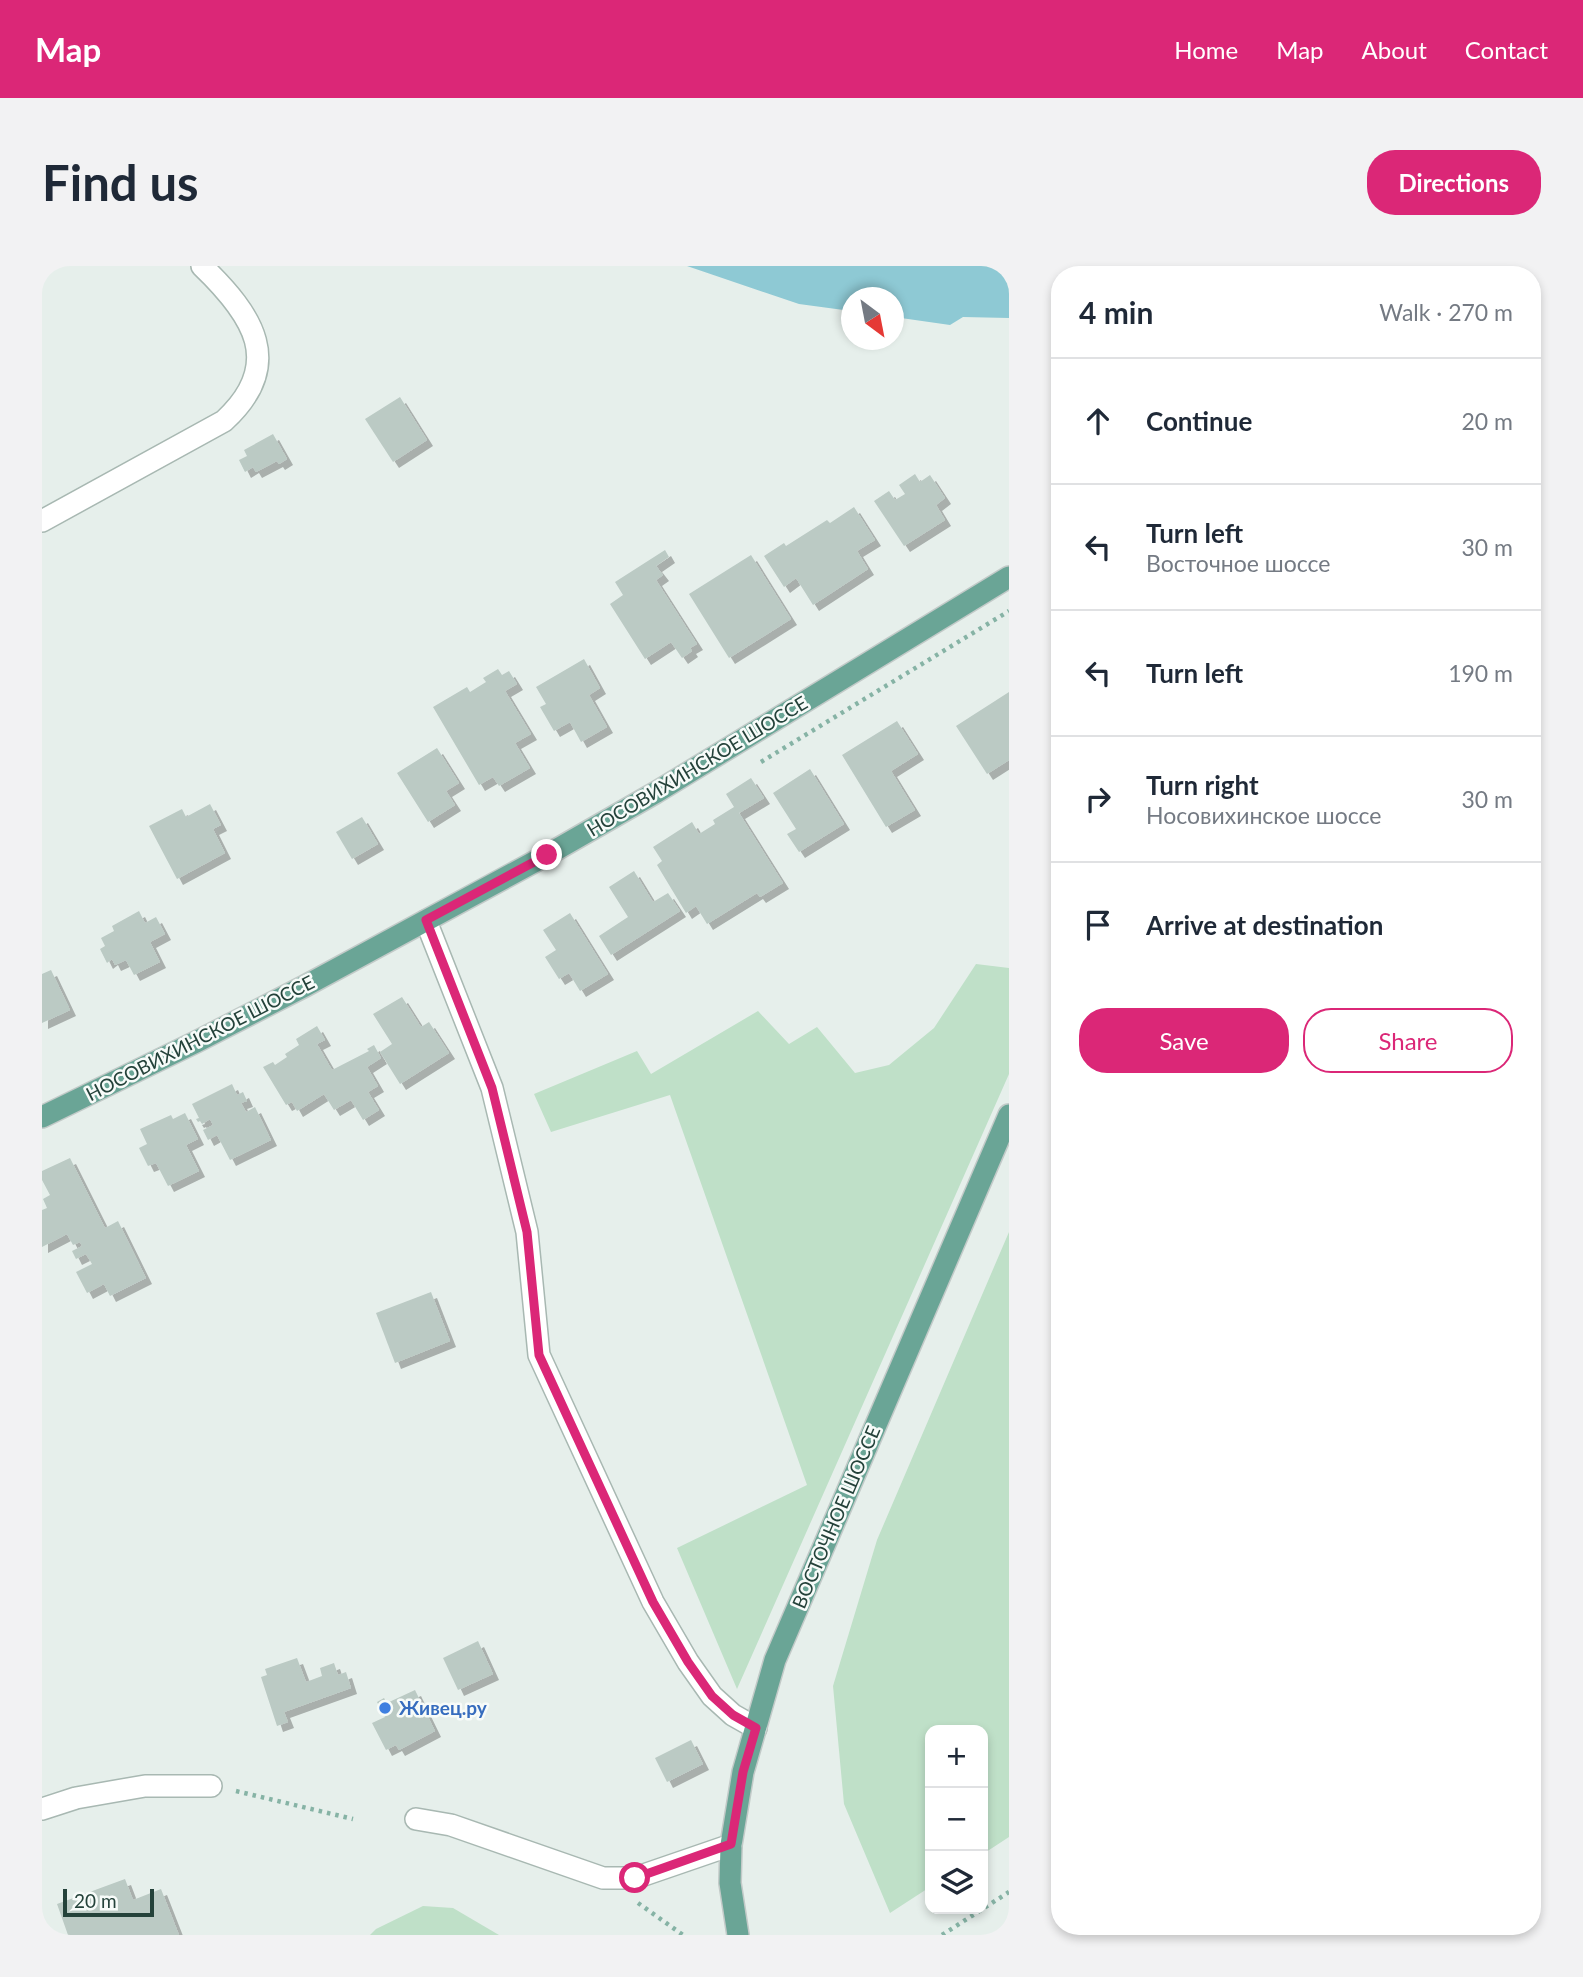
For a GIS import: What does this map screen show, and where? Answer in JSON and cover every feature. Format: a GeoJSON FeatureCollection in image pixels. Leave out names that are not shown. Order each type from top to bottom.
{"type":"FeatureCollection","features":[{"type":"Feature","properties":{"kind":"main road","name":"НОСОВИХИНСКОЕ ШОССЕ"},"geometry":{"type":"LineString","coordinates":[[42,1117],[196,1042],[426,920],[655,793],[1009,576]]}},
{"type":"Feature","properties":{"kind":"main road","name":"ВОСТОЧНОЕ ШОССЕ"},"geometry":{"type":"LineString","coordinates":[[738,1935],[730,1883],[731,1844],[743,1772],[775,1660],[1009,1115]]}},
{"type":"Feature","properties":{"kind":"street"},"geometry":{"type":"LineString","coordinates":[[42,521],[224,421],[242,404],[253,387],[257,369],[257,348],[252,330],[230,293],[202,266]]}},
{"type":"Feature","properties":{"kind":"street"},"geometry":{"type":"LineString","coordinates":[[426,920],[492,1088],[527,1232],[539,1355],[653,1602],[712,1696],[733,1715],[756,1728]]}},
{"type":"Feature","properties":{"kind":"street"},"geometry":{"type":"LineString","coordinates":[[42,1809],[76,1798],[145,1786],[211,1786]]}},
{"type":"Feature","properties":{"kind":"street"},"geometry":{"type":"LineString","coordinates":[[416,1819],[451,1825],[603,1878],[635,1878],[731,1844]]}},
{"type":"Feature","properties":{"kind":"path"},"geometry":{"type":"LineString","coordinates":[[989,625],[1009,611]]}},
{"type":"Feature","properties":{"kind":"path"},"geometry":{"type":"LineString","coordinates":[[211,1786],[353,1819]]}},
{"type":"Feature","properties":{"kind":"path"},"geometry":{"type":"LineString","coordinates":[[603,1878],[683,1935]]}},
{"type":"Feature","properties":{"kind":"path"},"geometry":{"type":"LineString","coordinates":[[942,1935],[1009,1892]]}},
{"type":"Feature","properties":{"kind":"path"},"geometry":{"type":"LineString","coordinates":[[995,1935],[1009,1926]]}},
{"type":"Feature","properties":{"kind":"green space"},"geometry":{"type":"Polygon","coordinates":[[[976,964],[1009,968],[1009,1074],[737,1689],[677,1548],[807,1485],[670,1095],[551,1132],[534,1094],[637,1051],[651,1074],[758,1011],[789,1044],[817,1027],[855,1073],[889,1065],[934,1028],[976,964]]]}},
{"type":"Feature","properties":{"kind":"green space"},"geometry":{"type":"Polygon","coordinates":[[[1009,1232],[1009,1837],[988,1851],[988,1725],[925,1725],[925,1890],[890,1913],[844,1804],[833,1686],[877,1540],[1009,1232]]]}},
{"type":"Feature","properties":{"kind":"green space"},"geometry":{"type":"Polygon","coordinates":[[[423,1906],[453,1908],[499,1935],[370,1935],[376,1929],[423,1906]]]}},
{"type":"Feature","properties":{"kind":"water"},"geometry":{"type":"Polygon","coordinates":[[[687,266],[1009,266],[1009,318],[963,317],[950,325],[904,318],[904,287],[841,287],[841,310],[799,304],[687,266]]]}},
{"type":"Feature","properties":{"kind":"building"},"geometry":{"type":"Polygon","coordinates":[[[400,397],[427,440],[393,462],[365,419],[400,397]]]}},
{"type":"Feature","properties":{"kind":"building"},"geometry":{"type":"Polygon","coordinates":[[[273,434],[287,459],[256,472],[253,467],[245,472],[239,460],[247,456],[244,450],[273,434]]]}},
{"type":"Feature","properties":{"kind":"building"},"geometry":{"type":"Polygon","coordinates":[[[915,474],[920,482],[930,475],[945,498],[936,505],[945,520],[904,546],[874,501],[889,491],[895,500],[905,494],[899,485],[915,474]]]}},
{"type":"Feature","properties":{"kind":"building"},"geometry":{"type":"Polygon","coordinates":[[[854,507],[875,540],[857,551],[868,569],[813,605],[796,578],[784,587],[764,556],[784,543],[786,546],[827,520],[830,523],[854,507]]]}},
{"type":"Feature","properties":{"kind":"building"},"geometry":{"type":"Polygon","coordinates":[[[665,550],[669,557],[656,566],[663,575],[656,580],[697,644],[682,658],[671,642],[645,659],[610,604],[623,595],[615,582],[665,550]]]}},
{"type":"Feature","properties":{"kind":"building"},"geometry":{"type":"Polygon","coordinates":[[[751,555],[791,619],[729,658],[689,594],[751,555]]]}},
{"type":"Feature","properties":{"kind":"building"},"geometry":{"type":"Polygon","coordinates":[[[584,659],[600,688],[589,695],[607,727],[581,742],[570,722],[554,731],[540,707],[546,704],[536,687],[584,659]]]}},
{"type":"Feature","properties":{"kind":"building"},"geometry":{"type":"Polygon","coordinates":[[[498,669],[502,675],[509,671],[517,684],[505,691],[531,734],[515,743],[530,768],[499,786],[493,777],[479,785],[433,707],[467,687],[470,692],[486,682],[483,678],[498,669]]]}},
{"type":"Feature","properties":{"kind":"building"},"geometry":{"type":"Polygon","coordinates":[[[1009,692],[1009,760],[987,774],[956,726],[1009,692]]]}},
{"type":"Feature","properties":{"kind":"building"},"geometry":{"type":"Polygon","coordinates":[[[897,721],[918,754],[891,771],[915,810],[886,827],[842,755],[897,721]]]}},
{"type":"Feature","properties":{"kind":"building"},"geometry":{"type":"Polygon","coordinates":[[[437,748],[459,783],[446,791],[455,805],[428,822],[397,773],[437,748]]]}},
{"type":"Feature","properties":{"kind":"building"},"geometry":{"type":"Polygon","coordinates":[[[810,769],[844,824],[799,852],[787,834],[796,829],[773,793],[810,769]]]}},
{"type":"Feature","properties":{"kind":"building"},"geometry":{"type":"Polygon","coordinates":[[[751,778],[764,798],[739,813],[783,883],[760,897],[757,893],[707,924],[696,906],[686,913],[657,865],[662,861],[653,847],[692,822],[699,834],[715,824],[713,820],[734,807],[726,794],[751,778]]]}},
{"type":"Feature","properties":{"kind":"building"},"geometry":{"type":"Polygon","coordinates":[[[210,804],[221,825],[213,829],[225,853],[177,879],[149,826],[182,809],[186,817],[210,804]]]}},
{"type":"Feature","properties":{"kind":"building"},"geometry":{"type":"Polygon","coordinates":[[[362,817],[378,844],[352,859],[336,832],[362,817]]]}},
{"type":"Feature","properties":{"kind":"building"},"geometry":{"type":"Polygon","coordinates":[[[634,871],[653,902],[668,893],[680,911],[611,955],[599,936],[628,917],[609,887],[634,871]]]}},
{"type":"Feature","properties":{"kind":"building"},"geometry":{"type":"Polygon","coordinates":[[[139,911],[145,923],[156,917],[165,934],[150,942],[160,962],[134,975],[126,960],[115,965],[112,959],[107,963],[100,949],[105,946],[101,938],[114,931],[112,926],[139,911]]]}},
{"type":"Feature","properties":{"kind":"building"},"geometry":{"type":"Polygon","coordinates":[[[570,913],[608,974],[580,991],[569,973],[559,979],[545,957],[556,950],[543,930],[570,913]]]}},
{"type":"Feature","properties":{"kind":"building"},"geometry":{"type":"Polygon","coordinates":[[[51,970],[70,1010],[42,1023],[42,974],[51,970]]]}},
{"type":"Feature","properties":{"kind":"building"},"geometry":{"type":"Polygon","coordinates":[[[402,997],[421,1027],[429,1022],[449,1053],[400,1084],[380,1052],[392,1044],[373,1014],[402,997]]]}},
{"type":"Feature","properties":{"kind":"building"},"geometry":{"type":"Polygon","coordinates":[[[317,1026],[325,1040],[317,1044],[332,1070],[369,1051],[367,1049],[374,1045],[381,1058],[367,1067],[378,1086],[368,1092],[379,1110],[363,1120],[351,1100],[334,1110],[324,1094],[297,1111],[292,1102],[286,1105],[263,1067],[273,1062],[275,1065],[287,1057],[285,1054],[299,1045],[296,1039],[317,1026]]]}},
{"type":"Feature","properties":{"kind":"building"},"geometry":{"type":"Polygon","coordinates":[[[232,1084],[237,1095],[243,1092],[247,1101],[241,1103],[246,1112],[255,1107],[271,1140],[230,1160],[217,1135],[208,1140],[203,1130],[213,1125],[210,1119],[202,1124],[198,1122],[196,1119],[199,1118],[192,1104],[232,1084]]]}},
{"type":"Feature","properties":{"kind":"building"},"geometry":{"type":"Polygon","coordinates":[[[185,1113],[198,1139],[186,1145],[199,1171],[168,1186],[156,1163],[148,1166],[139,1148],[147,1144],[140,1129],[171,1115],[173,1119],[185,1113]]]}},
{"type":"Feature","properties":{"kind":"building"},"geometry":{"type":"Polygon","coordinates":[[[70,1158],[105,1228],[118,1221],[146,1278],[110,1296],[104,1284],[87,1293],[76,1272],[92,1264],[86,1254],[76,1259],[72,1251],[82,1246],[80,1242],[73,1245],[67,1234],[42,1247],[42,1210],[47,1208],[43,1199],[50,1195],[42,1180],[42,1171],[70,1158]]]}},
{"type":"Feature","properties":{"kind":"building"},"geometry":{"type":"Polygon","coordinates":[[[431,1292],[450,1341],[395,1363],[376,1313],[431,1292]]]}},
{"type":"Feature","properties":{"kind":"building"},"geometry":{"type":"Polygon","coordinates":[[[478,1641],[493,1674],[458,1690],[443,1658],[478,1641]]]}},
{"type":"Feature","properties":{"kind":"building"},"geometry":{"type":"Polygon","coordinates":[[[297,1658],[306,1682],[322,1676],[320,1668],[334,1663],[338,1675],[346,1672],[351,1688],[284,1712],[288,1722],[277,1726],[261,1677],[267,1675],[265,1669],[297,1658]]]}},
{"type":"Feature","properties":{"kind":"building"},"geometry":{"type":"Polygon","coordinates":[[[415,1690],[435,1731],[399,1750],[396,1745],[386,1750],[372,1723],[385,1717],[377,1702],[384,1698],[387,1703],[415,1690]]]}},
{"type":"Feature","properties":{"kind":"building"},"geometry":{"type":"Polygon","coordinates":[[[691,1740],[703,1764],[667,1782],[655,1758],[691,1740]]]}},
{"type":"Feature","properties":{"kind":"building"},"geometry":{"type":"Polygon","coordinates":[[[125,1879],[133,1900],[161,1889],[179,1935],[68,1935],[57,1904],[125,1879]]]}},
{"type":"Feature","properties":{"kind":"place","name":"Живец.ру"},"geometry":{"type":"Point","coordinates":[385,1708]}},
{"type":"Feature","properties":{"kind":"route"},"geometry":{"type":"LineString","coordinates":[[547,855],[426,920],[492,1088],[527,1232],[539,1355],[653,1602],[688,1662],[712,1696],[733,1715],[756,1728],[743,1772],[731,1844],[635,1878]]}}]}
